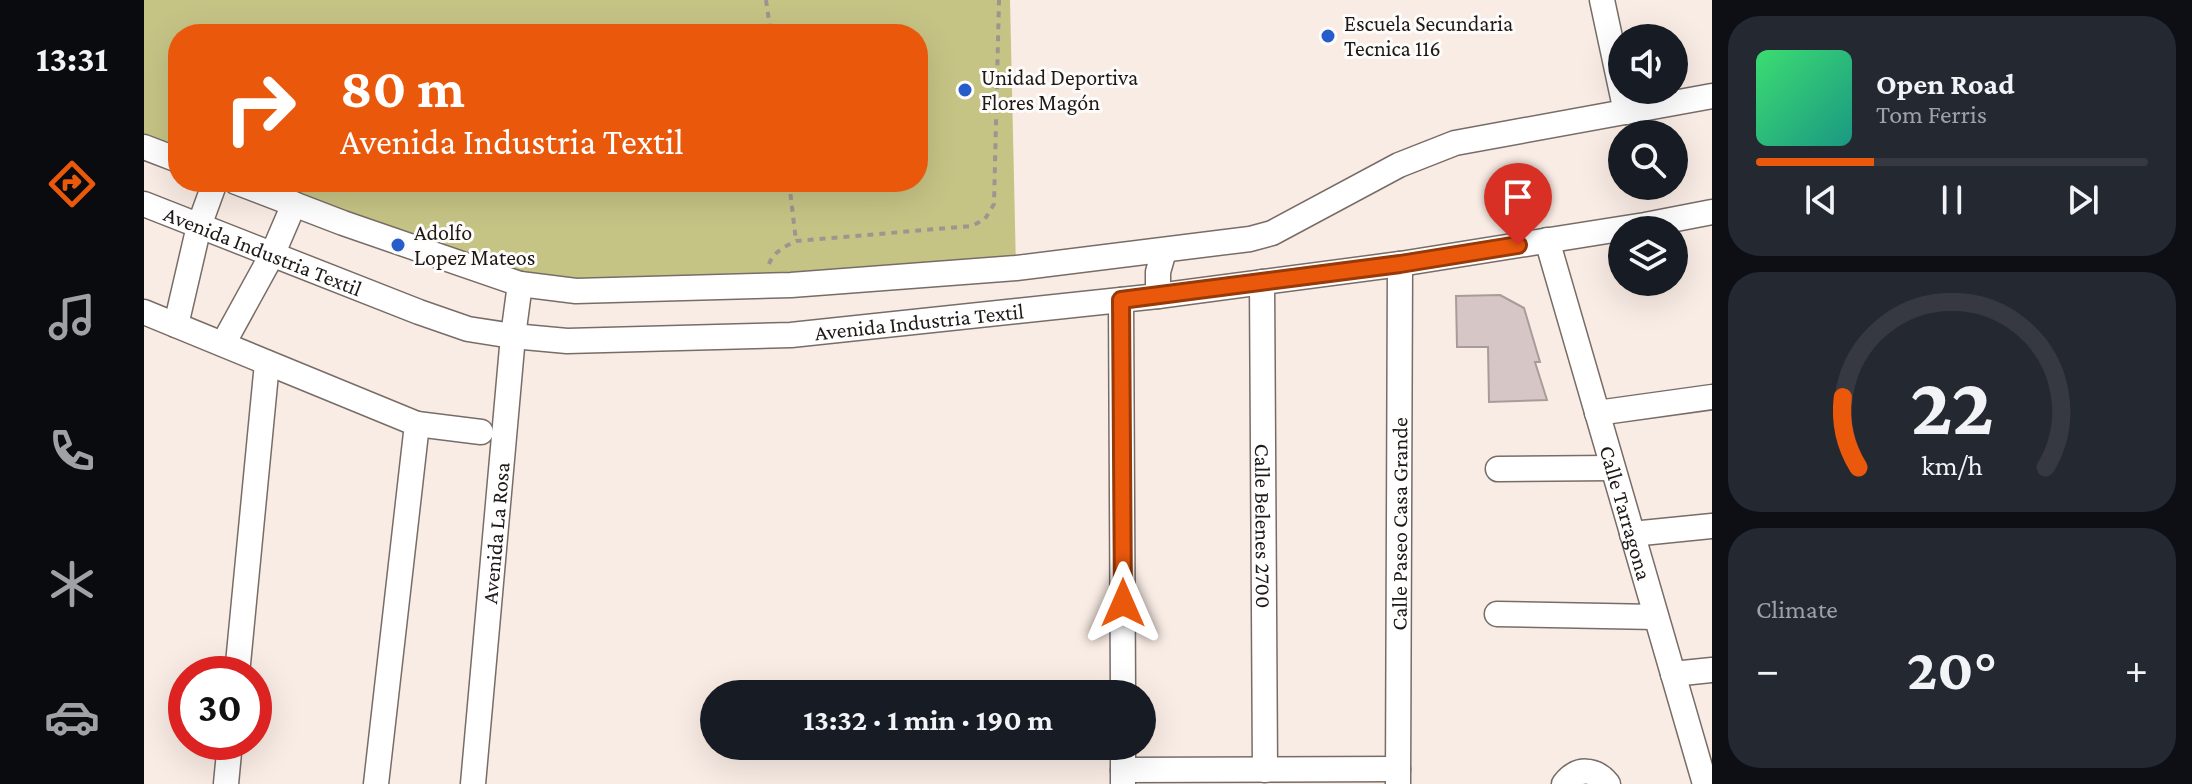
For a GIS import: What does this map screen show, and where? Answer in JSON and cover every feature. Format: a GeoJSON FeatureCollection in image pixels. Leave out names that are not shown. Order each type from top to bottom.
{"type":"FeatureCollection","features":[{"type":"Feature","properties":{"kind":"street"},"geometry":{"type":"LineString","coordinates":[[1602,0],[1626,112]]}},
{"type":"Feature","properties":{"kind":"street","name":"Avenida Industria Textil"},"geometry":{"type":"LineString","coordinates":[[262,192],[520,284],[576,291],[765,286],[1016,268],[1250,239],[1272,233],[1399,165],[1455,143],[1712,96]]}},
{"type":"Feature","properties":{"kind":"street"},"geometry":{"type":"LineString","coordinates":[[144,147],[168,156]]}},
{"type":"Feature","properties":{"kind":"street"},"geometry":{"type":"LineString","coordinates":[[176,325],[199,226],[211,192]]}},
{"type":"Feature","properties":{"kind":"street","name":"Avenida Industria Textil"},"geometry":{"type":"LineString","coordinates":[[144,204],[468,329],[567,341],[791,335],[1158,296],[1400,264],[1712,212]]}},
{"type":"Feature","properties":{"kind":"street"},"geometry":{"type":"LineString","coordinates":[[223,344],[273,253],[294,204]]}},
{"type":"Feature","properties":{"kind":"street","name":"Calle Tarragona"},"geometry":{"type":"LineString","coordinates":[[1547,240],[1705,784]]}},
{"type":"Feature","properties":{"kind":"street"},"geometry":{"type":"LineString","coordinates":[[1158,296],[1158,272],[1164,251]]}},
{"type":"Feature","properties":{"kind":"street","name":"Calle Paseo Casa Grande"},"geometry":{"type":"LineString","coordinates":[[1398,777],[1400,264]]}},
{"type":"Feature","properties":{"kind":"street","name":"Calle Belenes 2700"},"geometry":{"type":"LineString","coordinates":[[1262,282],[1265,770]]}},
{"type":"Feature","properties":{"kind":"street","name":"Avenida La Rosa"},"geometry":{"type":"LineString","coordinates":[[473,784],[520,284]]}},
{"type":"Feature","properties":{"kind":"street"},"geometry":{"type":"LineString","coordinates":[[1121,300],[1123,680]]}},
{"type":"Feature","properties":{"kind":"street"},"geometry":{"type":"LineString","coordinates":[[144,312],[417,424],[481,432]]}},
{"type":"Feature","properties":{"kind":"street"},"geometry":{"type":"LineString","coordinates":[[239,656],[267,363]]}},
{"type":"Feature","properties":{"kind":"street"},"geometry":{"type":"LineString","coordinates":[[1597,413],[1712,397]]}},
{"type":"Feature","properties":{"kind":"street"},"geometry":{"type":"LineString","coordinates":[[376,784],[417,424]]}},
{"type":"Feature","properties":{"kind":"street"},"geometry":{"type":"LineString","coordinates":[[1498,469],[1612,468]]}},
{"type":"Feature","properties":{"kind":"street"},"geometry":{"type":"LineString","coordinates":[[1632,534],[1712,526]]}},
{"type":"Feature","properties":{"kind":"street"},"geometry":{"type":"LineString","coordinates":[[1497,614],[1656,617]]}},
{"type":"Feature","properties":{"kind":"street"},"geometry":{"type":"LineString","coordinates":[[1673,674],[1712,670]]}},
{"type":"Feature","properties":{"kind":"street"},"geometry":{"type":"LineString","coordinates":[[226,784],[228,760]]}},
{"type":"Feature","properties":{"kind":"street"},"geometry":{"type":"LineString","coordinates":[[1123,767],[1398,777]]}},
{"type":"Feature","properties":{"kind":"street"},"geometry":{"type":"LineString","coordinates":[[1564,784],[1575,774],[1591,772],[1608,784]]}},
{"type":"Feature","properties":{"kind":"path"},"geometry":{"type":"LineString","coordinates":[[766,0],[770,24]]}},
{"type":"Feature","properties":{"kind":"path"},"geometry":{"type":"LineString","coordinates":[[765,286],[770,260],[796,241],[972,226],[985,219],[994,204],[999,0]]}},
{"type":"Feature","properties":{"kind":"path"},"geometry":{"type":"LineString","coordinates":[[790,192],[796,241]]}},
{"type":"Feature","properties":{"kind":"shaded area","name":"Unidad Deportiva Flores Magón"},"geometry":{"type":"Polygon","coordinates":[[[144,0],[1010,0],[1016,268],[576,291],[282,192],[928,192],[928,24],[168,24],[168,154],[144,146],[144,0]]]}},
{"type":"Feature","properties":{"kind":"building"},"geometry":{"type":"Polygon","coordinates":[[[1500,295],[1524,308],[1540,362],[1535,362],[1547,400],[1489,402],[1488,347],[1457,347],[1456,296],[1500,295]]]}},
{"type":"Feature","properties":{"kind":"place","name":"Escuela Secundaria Tecnica 116"},"geometry":{"type":"Point","coordinates":[1328,36]}},
{"type":"Feature","properties":{"kind":"place","name":"Unidad Deportiva Flores Magón"},"geometry":{"type":"Point","coordinates":[965,90]}},
{"type":"Feature","properties":{"kind":"place","name":"Adolfo Lopez Mateos"},"geometry":{"type":"Point","coordinates":[398,245]}},
{"type":"Feature","properties":{"kind":"route"},"geometry":{"type":"LineString","coordinates":[[1123,603],[1121,300],[1400,264],[1518,245]]}}]}
